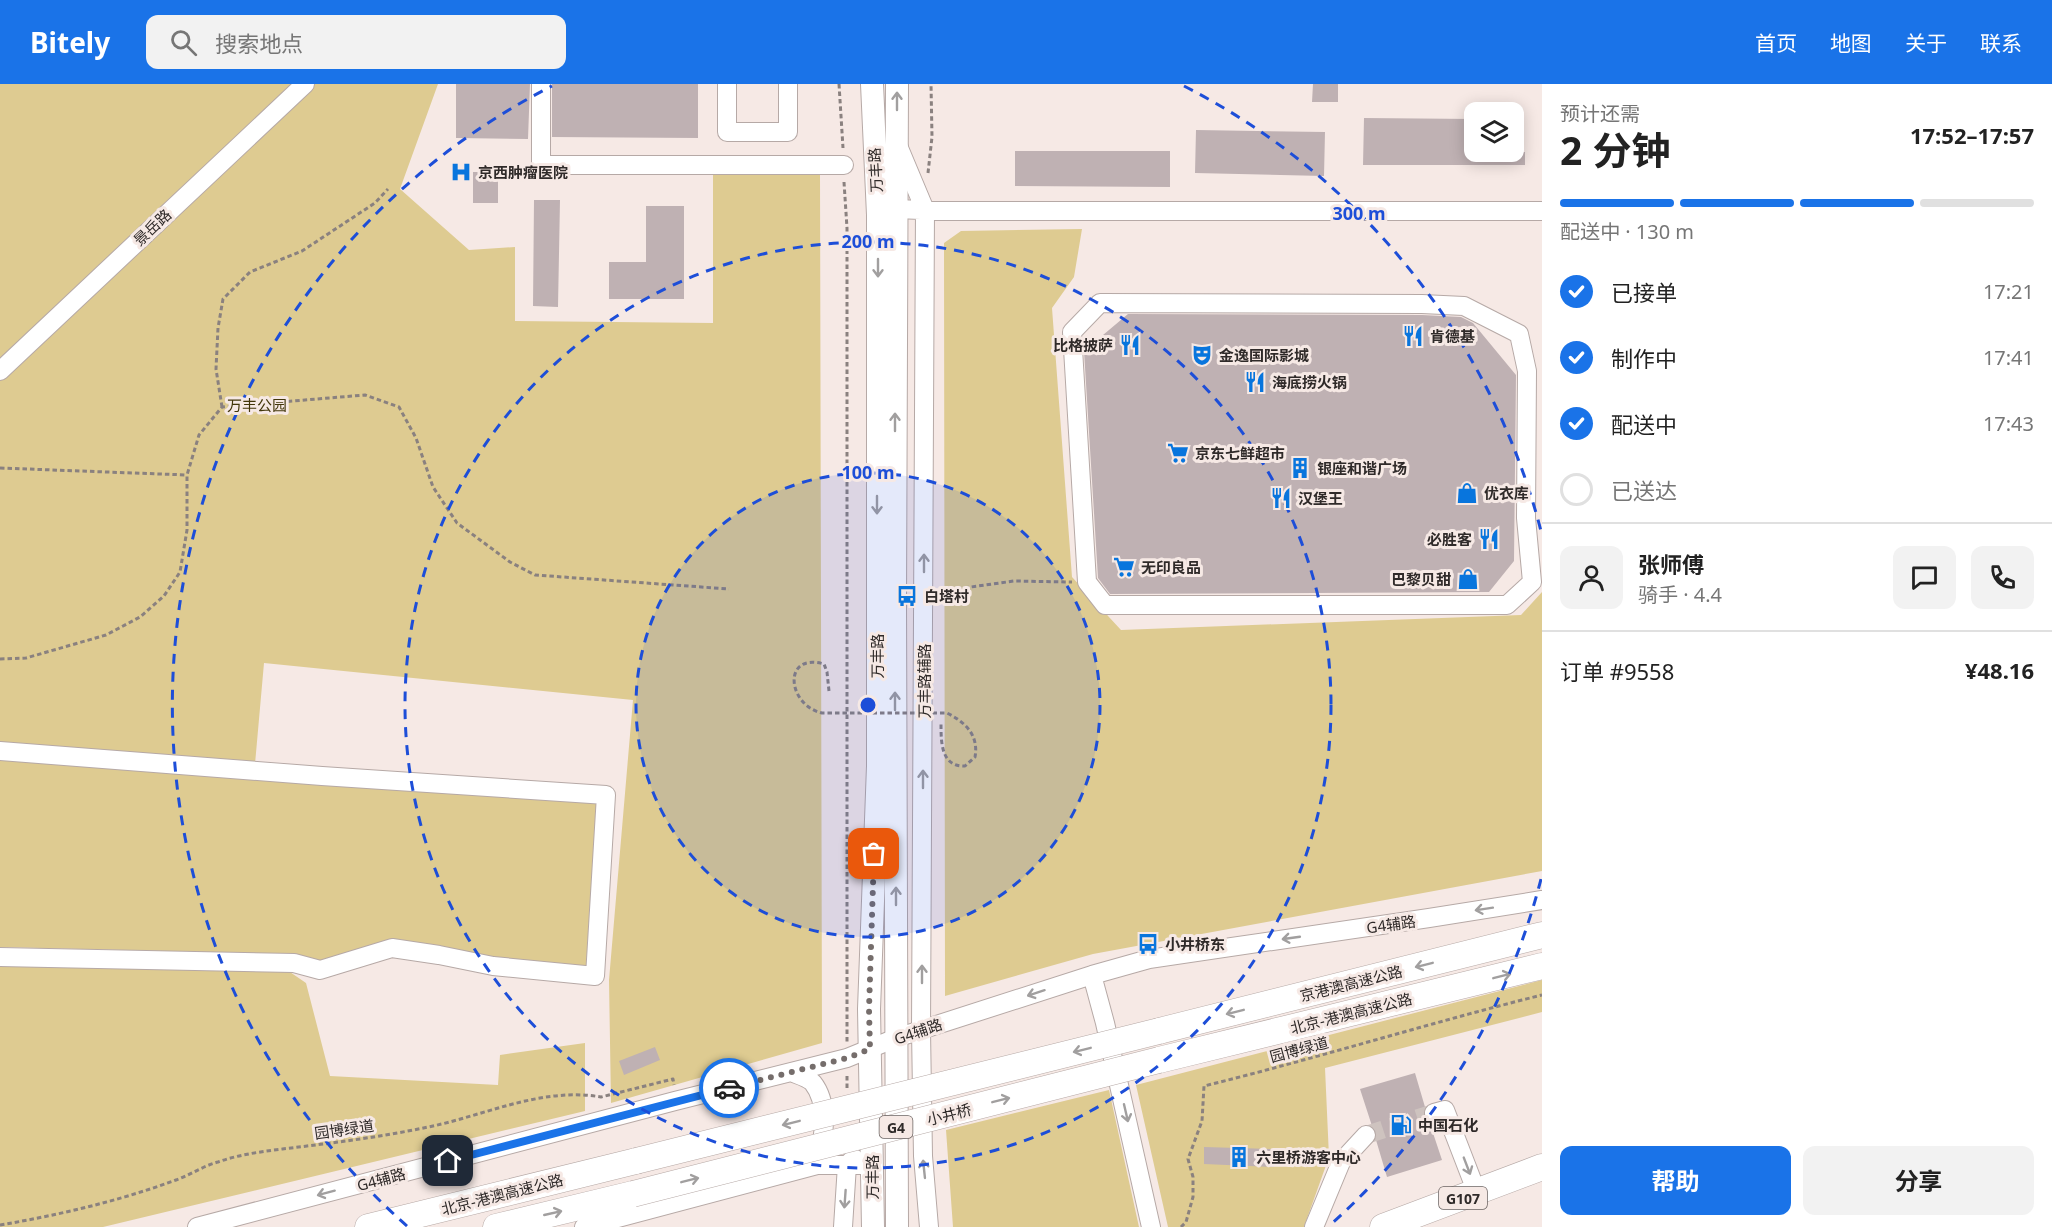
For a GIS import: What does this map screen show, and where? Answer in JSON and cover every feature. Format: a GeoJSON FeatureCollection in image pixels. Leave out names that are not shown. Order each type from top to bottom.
{"type":"FeatureCollection","features":[{"type":"Feature","properties":{"kind":"highway","name":"京港澳高速公路"},"geometry":{"type":"LineString","coordinates":[[1159,1031],[1542,936]]}},
{"type":"Feature","properties":{"kind":"highway","name":"北京-港澳高速公路"},"geometry":{"type":"LineString","coordinates":[[1160,1060],[1542,966]]}},
{"type":"Feature","properties":{"kind":"highway","name":"小井桥"},"geometry":{"type":"LineString","coordinates":[[636,1161],[1159,1031]]}},
{"type":"Feature","properties":{"kind":"highway","name":"小井桥"},"geometry":{"type":"LineString","coordinates":[[633,1194],[1160,1060]]}},
{"type":"Feature","properties":{"kind":"highway","name":"北京-港澳高速公路"},"geometry":{"type":"LineString","coordinates":[[368,1227],[636,1161]]}},
{"type":"Feature","properties":{"kind":"highway","name":"G107"},"geometry":{"type":"LineString","coordinates":[[1383,1227],[1542,1167]]}},
{"type":"Feature","properties":{"kind":"highway","name":"北京-港澳高速公路"},"geometry":{"type":"LineString","coordinates":[[496,1227],[633,1194]]}},
{"type":"Feature","properties":{"kind":"main road","name":"万丰路"},"geometry":{"type":"LineString","coordinates":[[872,84],[878,215],[878,766],[869,997],[873,1227]]}},
{"type":"Feature","properties":{"kind":"main road","name":"万丰路"},"geometry":{"type":"LineString","coordinates":[[897,84],[897,1227]]}},
{"type":"Feature","properties":{"kind":"street","name":"景岳路"},"geometry":{"type":"LineString","coordinates":[[0,371],[305,84]]}},
{"type":"Feature","properties":{"kind":"street"},"geometry":{"type":"LineString","coordinates":[[541,84],[542,165],[844,165]]}},
{"type":"Feature","properties":{"kind":"street"},"geometry":{"type":"LineString","coordinates":[[727,84],[727,132],[788,132],[788,84]]}},
{"type":"Feature","properties":{"kind":"street","name":"万丰路辅路"},"geometry":{"type":"LineString","coordinates":[[896,140],[925,210],[921,1030],[922,1156],[929,1227]]}},
{"type":"Feature","properties":{"kind":"street"},"geometry":{"type":"LineString","coordinates":[[896,209],[1542,211]]}},
{"type":"Feature","properties":{"kind":"street"},"geometry":{"type":"LineString","coordinates":[[1100,303],[1464,306],[1519,334],[1527,371],[1534,518],[1532,582],[1507,604],[1367,606],[1146,603],[1105,605],[1087,582],[1072,332],[1100,303]]}},
{"type":"Feature","properties":{"kind":"street"},"geometry":{"type":"LineString","coordinates":[[0,751],[606,795],[595,976],[493,966],[392,948],[320,970],[294,963],[0,957]]}},
{"type":"Feature","properties":{"kind":"street","name":"G4辅路"},"geometry":{"type":"LineString","coordinates":[[197,1227],[847,1058],[896,1038],[1149,959],[1542,900]]}},
{"type":"Feature","properties":{"kind":"street"},"geometry":{"type":"LineString","coordinates":[[1092,975],[1151,1227]]}},
{"type":"Feature","properties":{"kind":"street"},"geometry":{"type":"LineString","coordinates":[[791,1072],[812,1081],[822,1100],[824,1137],[817,1165]]}},
{"type":"Feature","properties":{"kind":"street"},"geometry":{"type":"LineString","coordinates":[[1434,1113],[1446,1110],[1477,1193]]}},
{"type":"Feature","properties":{"kind":"street"},"geometry":{"type":"LineString","coordinates":[[1314,1227],[1341,1162],[1366,1135]]}},
{"type":"Feature","properties":{"kind":"street"},"geometry":{"type":"LineString","coordinates":[[843,1227],[848,1165],[872,1139]]}},
{"type":"Feature","properties":{"kind":"street"},"geometry":{"type":"LineString","coordinates":[[584,1227],[817,1165],[872,1164]]}},
{"type":"Feature","properties":{"kind":"path","name":"万丰路"},"geometry":{"type":"LineString","coordinates":[[839,84],[847,264],[847,1094]]}},
{"type":"Feature","properties":{"kind":"path"},"geometry":{"type":"LineString","coordinates":[[928,179],[932,137],[931,84]]}},
{"type":"Feature","properties":{"kind":"path"},"geometry":{"type":"LineString","coordinates":[[222,407],[216,369],[218,328],[223,299],[250,272],[302,250],[375,203],[388,189]]}},
{"type":"Feature","properties":{"kind":"path"},"geometry":{"type":"LineString","coordinates":[[0,659],[26,658],[106,635],[140,617],[164,596],[180,572],[187,530],[187,475],[199,435],[222,407],[364,395],[399,407],[416,438],[432,487],[457,523],[510,562],[534,575],[729,589]]}},
{"type":"Feature","properties":{"kind":"path"},"geometry":{"type":"LineString","coordinates":[[0,468],[187,475]]}},
{"type":"Feature","properties":{"kind":"path"},"geometry":{"type":"LineString","coordinates":[[942,591],[1014,581],[1087,582]]}},
{"type":"Feature","properties":{"kind":"path"},"geometry":{"type":"LineString","coordinates":[[829,691],[828,672],[824,664],[813,661],[799,667],[794,676],[793,686],[804,704],[812,711],[822,713],[947,713],[958,719],[969,729],[976,745],[975,757],[964,766],[956,766],[948,761],[941,743],[941,724]]}},
{"type":"Feature","properties":{"kind":"path","name":"园博绿道"},"geometry":{"type":"LineString","coordinates":[[1181,1227],[1186,1222],[1193,1197],[1193,1177],[1188,1159],[1202,1120],[1204,1086],[1305,1061],[1448,1018],[1542,995]]}},
{"type":"Feature","properties":{"kind":"path","name":"园博绿道"},"geometry":{"type":"LineString","coordinates":[[0,1225],[53,1216],[130,1195],[178,1180],[217,1162],[252,1154],[406,1132],[457,1121],[544,1096],[601,1097],[673,1079],[675,1101]]}},
{"type":"Feature","properties":{"kind":"green space","name":"万丰公园"},"geometry":{"type":"Polygon","coordinates":[[[0,84],[438,84],[400,189],[469,250],[515,247],[515,321],[713,323],[713,175],[820,174],[822,1043],[611,1103],[609,980],[633,700],[264,663],[255,764],[0,745],[0,84]]]}},
{"type":"Feature","properties":{"kind":"green space"},"geometry":{"type":"Polygon","coordinates":[[[1082,229],[1074,277],[1052,308],[1072,577],[1121,630],[1521,615],[1542,592],[1542,871],[1093,954],[945,996],[944,243],[961,231],[1082,229]]]}},
{"type":"Feature","properties":{"kind":"green space"},"geometry":{"type":"Polygon","coordinates":[[[0,758],[597,802],[586,967],[497,959],[398,939],[321,961],[288,954],[0,947],[0,758]]]}},
{"type":"Feature","properties":{"kind":"green space"},"geometry":{"type":"Polygon","coordinates":[[[0,963],[287,970],[306,983],[330,1076],[498,1085],[500,1055],[585,1043],[585,1111],[103,1227],[0,1227],[0,963]]]}},
{"type":"Feature","properties":{"kind":"green space"},"geometry":{"type":"Polygon","coordinates":[[[1542,980],[1542,1012],[1325,1068],[1329,1157],[1304,1227],[1168,1227],[1136,1085],[1542,980]]]}},
{"type":"Feature","properties":{"kind":"green space"},"geometry":{"type":"Polygon","coordinates":[[[1109,1090],[1139,1227],[953,1227],[946,1130],[1109,1090]]]}},
{"type":"Feature","properties":{"kind":"building"},"geometry":{"type":"Polygon","coordinates":[[[456,84],[530,84],[528,139],[456,138],[456,84]]]}},
{"type":"Feature","properties":{"kind":"building"},"geometry":{"type":"Polygon","coordinates":[[[552,84],[698,84],[698,138],[552,137],[552,84]]]}},
{"type":"Feature","properties":{"kind":"building"},"geometry":{"type":"Polygon","coordinates":[[[1313,84],[1338,84],[1338,102],[1312,102],[1313,84]]]}},
{"type":"Feature","properties":{"kind":"building"},"geometry":{"type":"Polygon","coordinates":[[[1364,118],[1464,119],[1464,162],[1524,162],[1525,152],[1525,165],[1363,165],[1364,118]]]}},
{"type":"Feature","properties":{"kind":"building"},"geometry":{"type":"Polygon","coordinates":[[[1196,130],[1325,132],[1324,176],[1195,173],[1196,130]]]}},
{"type":"Feature","properties":{"kind":"building"},"geometry":{"type":"Polygon","coordinates":[[[1015,151],[1170,151],[1170,187],[1015,186],[1015,151]]]}},
{"type":"Feature","properties":{"kind":"building"},"geometry":{"type":"Polygon","coordinates":[[[473,172],[498,172],[498,203],[473,203],[473,172]]]}},
{"type":"Feature","properties":{"kind":"building"},"geometry":{"type":"Polygon","coordinates":[[[534,200],[560,200],[558,307],[533,306],[534,200]]]}},
{"type":"Feature","properties":{"kind":"building"},"geometry":{"type":"Polygon","coordinates":[[[646,206],[684,206],[684,299],[609,299],[609,262],[646,262],[646,206]]]}},
{"type":"Feature","properties":{"kind":"building","name":"银座和谐广场"},"geometry":{"type":"Polygon","coordinates":[[[1128,314],[1422,315],[1461,317],[1473,323],[1516,375],[1514,561],[1489,592],[1110,594],[1098,578],[1084,351],[1128,314]]]}},
{"type":"Feature","properties":{"kind":"building"},"geometry":{"type":"Polygon","coordinates":[[[655,1047],[660,1060],[624,1075],[619,1061],[655,1047]]]}},
{"type":"Feature","properties":{"kind":"building","name":"中国石化"},"geometry":{"type":"Polygon","coordinates":[[[1415,1073],[1425,1107],[1423,1116],[1430,1124],[1442,1160],[1387,1177],[1376,1140],[1377,1132],[1372,1126],[1360,1089],[1415,1073]]]}},
{"type":"Feature","properties":{"kind":"building","name":"六里桥游客中心"},"geometry":{"type":"Polygon","coordinates":[[[1204,1147],[1274,1149],[1274,1167],[1204,1164],[1204,1147]]]}},
{"type":"Feature","properties":{"kind":"tunnel"},"geometry":{"type":"LineString","coordinates":[[1366,1135],[1434,1113]]}},
{"type":"Feature","properties":{"kind":"way so far"},"geometry":{"type":"LineString","coordinates":[[729,1088],[847,1058],[870,1049],[869,1009],[874,854]]}},
{"type":"Feature","properties":{"kind":"place","name":"京西肿瘤医院"},"geometry":{"type":"Point","coordinates":[461,172]}},
{"type":"Feature","properties":{"kind":"place","name":"肯德基"},"geometry":{"type":"Point","coordinates":[1413,336]}},
{"type":"Feature","properties":{"kind":"place","name":"比格披萨"},"geometry":{"type":"Point","coordinates":[1130,345]}},
{"type":"Feature","properties":{"kind":"place","name":"金逸国际影城"},"geometry":{"type":"Point","coordinates":[1202,355]}},
{"type":"Feature","properties":{"kind":"place","name":"海底捞火锅"},"geometry":{"type":"Point","coordinates":[1255,382]}},
{"type":"Feature","properties":{"kind":"place","name":"京东七鲜超市"},"geometry":{"type":"Point","coordinates":[1178,453]}},
{"type":"Feature","properties":{"kind":"place","name":"银座和谐广场"},"geometry":{"type":"Point","coordinates":[1300,468]}},
{"type":"Feature","properties":{"kind":"place","name":"优衣库"},"geometry":{"type":"Point","coordinates":[1467,493]}},
{"type":"Feature","properties":{"kind":"place","name":"汉堡王"},"geometry":{"type":"Point","coordinates":[1281,498]}},
{"type":"Feature","properties":{"kind":"place","name":"必胜客"},"geometry":{"type":"Point","coordinates":[1489,539]}},
{"type":"Feature","properties":{"kind":"place","name":"无印良品"},"geometry":{"type":"Point","coordinates":[1124,567]}},
{"type":"Feature","properties":{"kind":"place","name":"巴黎贝甜"},"geometry":{"type":"Point","coordinates":[1468,579]}},
{"type":"Feature","properties":{"kind":"place","name":"白塔村"},"geometry":{"type":"Point","coordinates":[907,596]}},
{"type":"Feature","properties":{"kind":"place","name":"小井桥东"},"geometry":{"type":"Point","coordinates":[1148,944]}},
{"type":"Feature","properties":{"kind":"place","name":"中国石化"},"geometry":{"type":"Point","coordinates":[1401,1125]}},
{"type":"Feature","properties":{"kind":"place","name":"六里桥游客中心"},"geometry":{"type":"Point","coordinates":[1239,1157]}},
{"type":"Feature","properties":{"kind":"route"},"geometry":{"type":"LineString","coordinates":[[448,1161],[729,1088]]}}]}
